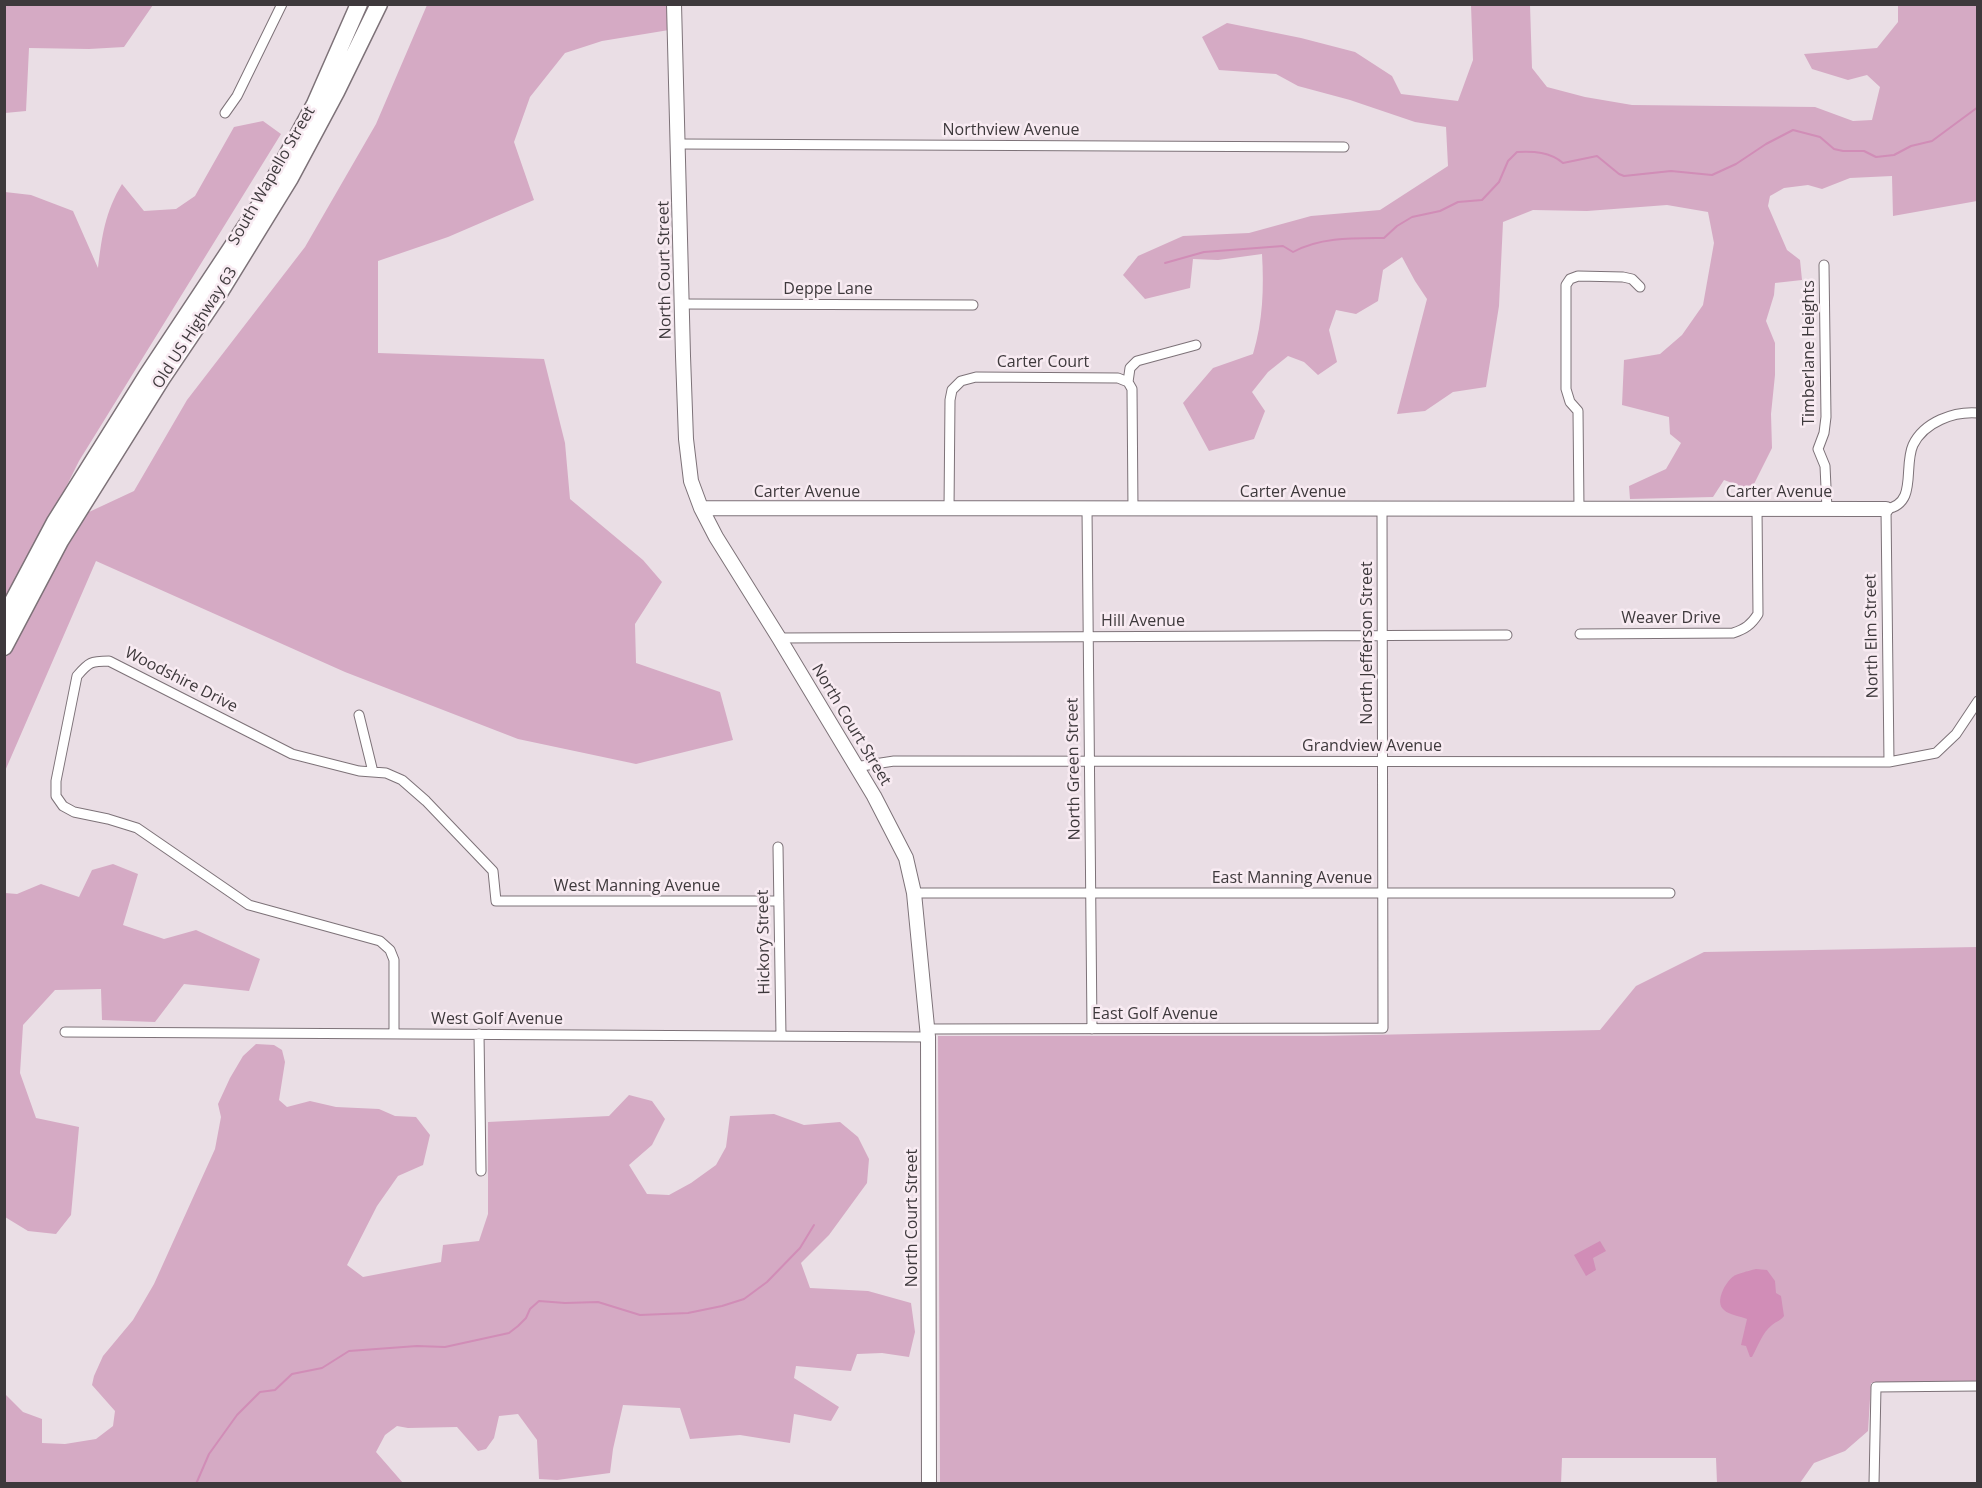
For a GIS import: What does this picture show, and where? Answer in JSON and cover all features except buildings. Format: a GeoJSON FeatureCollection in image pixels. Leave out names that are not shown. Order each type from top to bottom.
{"type":"FeatureCollection","features":[{"type":"Feature","properties":{"kind":"highway","name":"South Wapello Street"},"geometry":{"type":"LineString","coordinates":[[4,618],[55,522],[146,377],[260,205],[315,104],[359,4]]}},
{"type":"Feature","properties":{"kind":"highway","name":"Old US Highway 63"},"geometry":{"type":"LineString","coordinates":[[4,647],[60,541],[285,187],[336,92],[379,4]]}},
{"type":"Feature","properties":{"kind":"main road","name":"North Court Street"},"geometry":{"type":"LineString","coordinates":[[674,4],[682,304],[688,463],[691,481],[700,508],[740,579],[779,638],[899,842],[910,872],[914,893],[928,1033],[929,1484]]}},
{"type":"Feature","properties":{"kind":"main road","name":"Carter Avenue"},"geometry":{"type":"LineString","coordinates":[[700,508],[1886,509]]}},
{"type":"Feature","properties":{"kind":"street"},"geometry":{"type":"LineString","coordinates":[[225,113],[237,96],[282,4]]}},
{"type":"Feature","properties":{"kind":"street","name":"Northview Avenue"},"geometry":{"type":"LineString","coordinates":[[679,144],[1344,147]]}},
{"type":"Feature","properties":{"kind":"street","name":"Timberlane Heights"},"geometry":{"type":"LineString","coordinates":[[1824,265],[1826,417],[1824,433],[1819,441],[1818,449],[1825,466],[1827,509]]}},
{"type":"Feature","properties":{"kind":"street"},"geometry":{"type":"LineString","coordinates":[[1579,509],[1578,411],[1570,402],[1566,389],[1566,285],[1570,279],[1578,276],[1623,277],[1632,279],[1640,286]]}},
{"type":"Feature","properties":{"kind":"street","name":"Deppe Lane"},"geometry":{"type":"LineString","coordinates":[[682,304],[973,304]]}},
{"type":"Feature","properties":{"kind":"street"},"geometry":{"type":"LineString","coordinates":[[1133,509],[1132,389],[1128,382],[1130,368],[1137,361],[1196,345]]}},
{"type":"Feature","properties":{"kind":"street","name":"Carter Court"},"geometry":{"type":"LineString","coordinates":[[949,509],[950,400],[952,390],[961,381],[976,376],[1065,376],[1118,378],[1128,382]]}},
{"type":"Feature","properties":{"kind":"street"},"geometry":{"type":"LineString","coordinates":[[1886,509],[1896,507],[1901,503],[1908,482],[1913,446],[1924,430],[1952,415],[1977,413]]}},
{"type":"Feature","properties":{"kind":"street","name":"North Green Street"},"geometry":{"type":"LineString","coordinates":[[1087,509],[1092,1029]]}},
{"type":"Feature","properties":{"kind":"street","name":"North Jefferson Street"},"geometry":{"type":"LineString","coordinates":[[1382,509],[1383,1028]]}},
{"type":"Feature","properties":{"kind":"street","name":"Weaver Drive"},"geometry":{"type":"LineString","coordinates":[[1580,634],[1733,633],[1745,629],[1758,615],[1757,509]]}},
{"type":"Feature","properties":{"kind":"street","name":"North Elm Street"},"geometry":{"type":"LineString","coordinates":[[1886,509],[1889,762]]}},
{"type":"Feature","properties":{"kind":"street","name":"Hill Avenue"},"geometry":{"type":"LineString","coordinates":[[779,638],[1507,635]]}},
{"type":"Feature","properties":{"kind":"street","name":"Woodshire Drive"},"geometry":{"type":"LineString","coordinates":[[394,1034],[394,960],[390,950],[380,940],[249,905],[137,828],[74,812],[63,806],[56,796],[56,781],[77,676],[92,661],[109,661],[292,754],[358,771],[386,773],[402,780],[426,801],[493,871],[496,901]]}},
{"type":"Feature","properties":{"kind":"street","name":"Grandview Avenue"},"geometry":{"type":"LineString","coordinates":[[855,767],[894,761],[1889,762],[1936,753],[1956,734],[1977,702]]}},
{"type":"Feature","properties":{"kind":"street"},"geometry":{"type":"LineString","coordinates":[[359,715],[373,772]]}},
{"type":"Feature","properties":{"kind":"street","name":"Hickory Street"},"geometry":{"type":"LineString","coordinates":[[778,848],[781,1036]]}},
{"type":"Feature","properties":{"kind":"street","name":"East Manning Avenue"},"geometry":{"type":"LineString","coordinates":[[914,893],[1670,893]]}},
{"type":"Feature","properties":{"kind":"street","name":"West Manning Avenue"},"geometry":{"type":"LineString","coordinates":[[496,901],[779,901]]}},
{"type":"Feature","properties":{"kind":"street","name":"East Golf Avenue"},"geometry":{"type":"LineString","coordinates":[[928,1033],[1092,1029],[1383,1028]]}},
{"type":"Feature","properties":{"kind":"street","name":"West Golf Avenue"},"geometry":{"type":"LineString","coordinates":[[65,1032],[781,1036],[928,1033]]}},
{"type":"Feature","properties":{"kind":"street"},"geometry":{"type":"LineString","coordinates":[[479,1034],[481,1171]]}},
{"type":"Feature","properties":{"kind":"street"},"geometry":{"type":"LineString","coordinates":[[1874,1484],[1876,1387],[1977,1386]]}},
{"type":"Feature","properties":{"kind":"shaded area"},"geometry":{"type":"Polygon","coordinates":[[[5,4],[153,5],[124,47],[29,48],[26,111],[5,113],[5,4]]]}},
{"type":"Feature","properties":{"kind":"shaded area"},"geometry":{"type":"Polygon","coordinates":[[[427,5],[674,5],[675,29],[602,41],[565,53],[530,97],[514,142],[534,200],[448,237],[378,261],[378,353],[544,359],[565,443],[570,499],[643,560],[662,582],[635,624],[636,663],[720,692],[733,740],[636,764],[518,739],[345,672],[96,561],[5,771],[5,647],[74,519],[134,491],[187,400],[305,247],[376,124],[427,5]]]}},
{"type":"Feature","properties":{"kind":"shaded area"},"geometry":{"type":"Polygon","coordinates":[[[1471,5],[1530,5],[1532,68],[1547,87],[1585,97],[1632,105],[1815,107],[1853,121],[1872,120],[1880,87],[1867,75],[1848,80],[1812,69],[1804,54],[1877,48],[1898,22],[1898,5],[1977,5],[1977,201],[1893,216],[1892,176],[1850,178],[1822,189],[1808,185],[1784,188],[1770,196],[1768,206],[1787,250],[1800,260],[1802,280],[1775,283],[1766,321],[1775,343],[1771,414],[1772,448],[1751,490],[1724,480],[1713,497],[1630,499],[1629,486],[1666,469],[1681,443],[1670,434],[1669,417],[1622,405],[1624,360],[1660,354],[1682,335],[1703,305],[1714,243],[1708,212],[1667,205],[1587,211],[1533,210],[1503,222],[1499,306],[1486,387],[1453,392],[1425,411],[1397,414],[1427,299],[1402,257],[1383,270],[1378,301],[1356,314],[1336,310],[1329,330],[1337,362],[1318,375],[1304,362],[1288,356],[1268,372],[1252,392],[1265,411],[1254,439],[1209,451],[1183,403],[1213,368],[1253,354],[1262,304],[1262,254],[1218,260],[1193,259],[1190,288],[1145,299],[1123,275],[1138,256],[1183,236],[1249,233],[1311,216],[1380,210],[1448,166],[1446,127],[1415,122],[1350,100],[1298,86],[1276,74],[1219,70],[1202,37],[1227,23],[1301,38],[1355,52],[1392,76],[1401,94],[1458,101],[1473,60],[1471,5]]]}},
{"type":"Feature","properties":{"kind":"shaded area"},"geometry":{"type":"Polygon","coordinates":[[[263,121],[281,134],[79,461],[5,610],[5,192],[31,195],[73,211],[98,268],[108,214],[122,184],[144,211],[176,209],[195,196],[234,127],[263,121]]]}},
{"type":"Feature","properties":{"kind":"shaded area"},"geometry":{"type":"Polygon","coordinates":[[[113,864],[138,874],[123,925],[164,939],[196,930],[260,959],[249,991],[184,984],[155,1022],[102,1020],[101,989],[55,990],[23,1025],[20,1073],[36,1118],[79,1127],[71,1215],[56,1234],[28,1231],[5,1217],[5,893],[17,894],[41,884],[79,897],[92,870],[113,864]]]}},
{"type":"Feature","properties":{"kind":"shaded area"},"geometry":{"type":"Polygon","coordinates":[[[1977,947],[1977,1382],[1871,1383],[1868,1431],[1845,1451],[1814,1463],[1800,1483],[1717,1483],[1716,1458],[1562,1458],[1561,1484],[940,1483],[938,1036],[1323,1036],[1600,1030],[1636,986],[1704,952],[1977,947]]]}},
{"type":"Feature","properties":{"kind":"shaded area"},"geometry":{"type":"Polygon","coordinates":[[[256,1044],[274,1045],[282,1050],[285,1062],[279,1100],[287,1107],[310,1101],[336,1107],[379,1109],[395,1116],[416,1117],[430,1135],[423,1165],[398,1176],[377,1206],[347,1265],[363,1277],[441,1262],[443,1245],[479,1241],[488,1214],[488,1122],[609,1116],[629,1095],[652,1101],[665,1119],[652,1145],[629,1165],[647,1194],[669,1195],[716,1165],[726,1147],[730,1116],[774,1114],[804,1125],[840,1122],[858,1137],[869,1159],[867,1183],[829,1235],[801,1263],[810,1288],[868,1291],[911,1303],[915,1332],[909,1357],[882,1353],[857,1354],[851,1371],[796,1366],[794,1378],[839,1407],[831,1421],[794,1414],[790,1443],[740,1435],[690,1439],[680,1408],[623,1405],[610,1473],[557,1480],[539,1479],[537,1440],[518,1414],[499,1416],[494,1438],[486,1449],[478,1451],[457,1427],[408,1428],[397,1426],[385,1435],[376,1452],[403,1483],[5,1483],[5,1394],[23,1412],[42,1419],[42,1443],[65,1444],[96,1439],[113,1426],[115,1411],[92,1385],[94,1376],[103,1356],[133,1320],[154,1284],[215,1149],[221,1117],[218,1104],[243,1056],[256,1044]]]}},
{"type":"Feature","properties":{"kind":"shaded area"},"geometry":{"type":"Polygon","coordinates":[[[1600,1241],[1606,1251],[1593,1258],[1596,1270],[1586,1276],[1574,1255],[1600,1241]]]}},
{"type":"Feature","properties":{"kind":"shaded area"},"geometry":{"type":"Polygon","coordinates":[[[1756,1269],[1767,1270],[1775,1281],[1776,1293],[1781,1296],[1784,1316],[1766,1332],[1750,1357],[1746,1346],[1741,1345],[1747,1319],[1726,1312],[1720,1302],[1722,1292],[1734,1276],[1756,1269]]]}},
{"type":"Feature","properties":{"kind":"waterway"},"geometry":{"type":"LineString","coordinates":[[1165,263],[1204,252],[1283,246],[1293,252],[1325,241],[1384,238],[1397,226],[1412,217],[1440,211],[1458,202],[1482,200],[1499,182],[1508,161],[1517,152],[1542,153],[1553,156],[1563,163],[1597,156],[1624,176],[1671,171],[1712,175],[1736,164],[1766,144],[1793,130],[1820,137],[1834,149],[1864,151],[1876,157],[1894,155],[1911,146],[1932,141],[1978,107]]}},
{"type":"Feature","properties":{"kind":"waterway"},"geometry":{"type":"LineString","coordinates":[[196,1484],[209,1454],[237,1415],[260,1392],[275,1390],[292,1374],[322,1368],[349,1351],[417,1346],[445,1347],[509,1333],[526,1318],[530,1309],[539,1301],[598,1302],[640,1315],[688,1313],[722,1306],[744,1299],[767,1282],[800,1248],[814,1225]]}}]}
